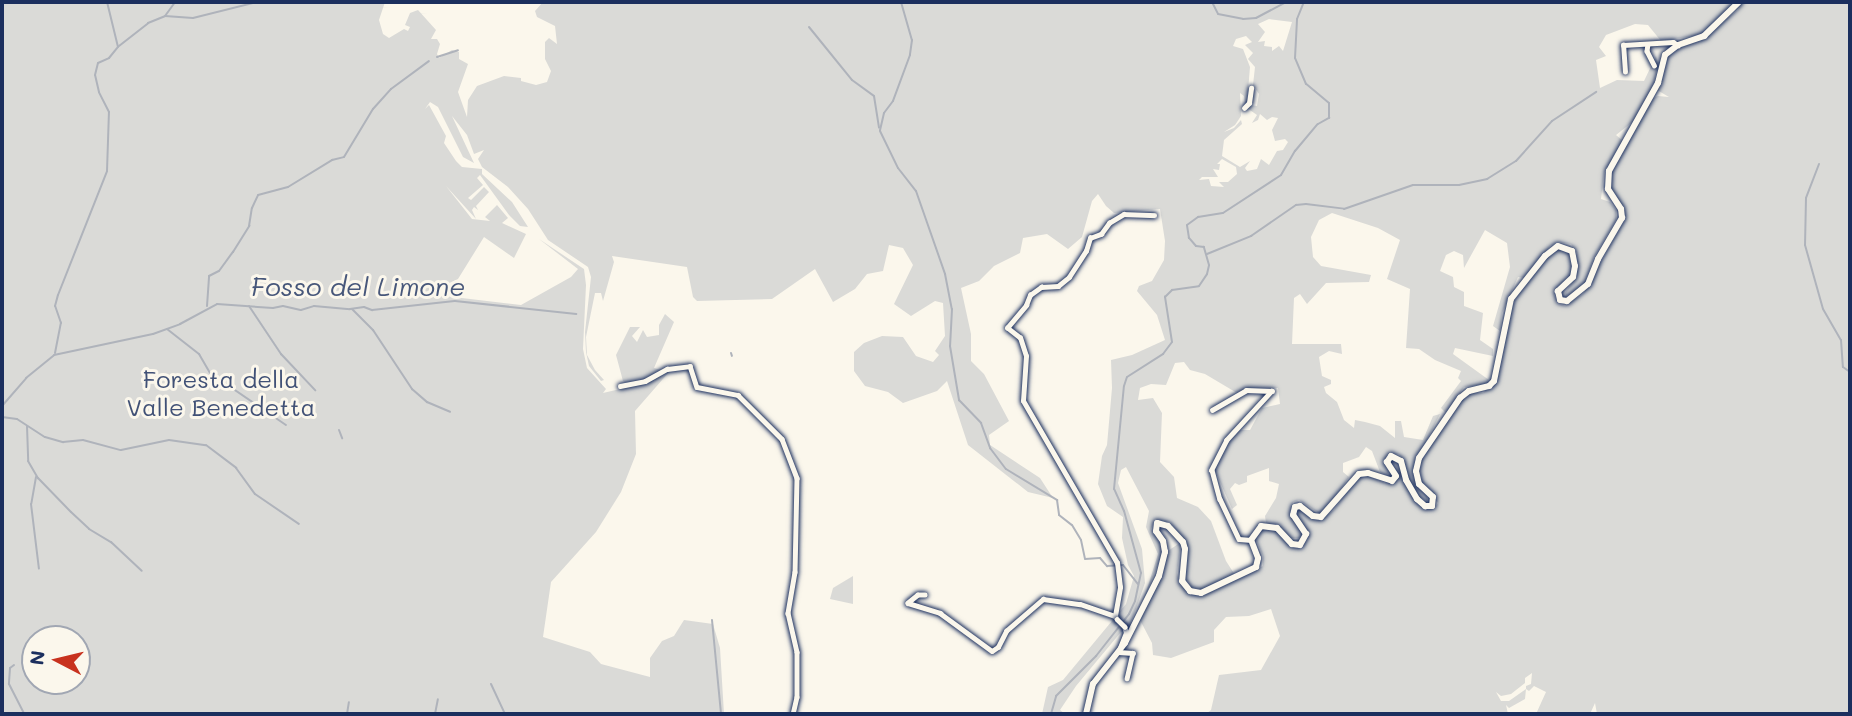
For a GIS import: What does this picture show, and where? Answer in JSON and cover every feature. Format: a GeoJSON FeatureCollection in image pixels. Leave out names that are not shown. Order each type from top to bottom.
{"type":"FeatureCollection","features":[{"type":"Feature","properties":{"kind":"main road"},"geometry":{"type":"LineString","coordinates":[[1086,714],[1093,684],[1128,638],[1164,559],[1164,546],[1156,531],[1157,523],[1168,526],[1182,542],[1185,549],[1182,581],[1187,588],[1197,593],[1209,591],[1256,566],[1258,558],[1251,540],[1254,532],[1264,526],[1277,528],[1292,544],[1302,544],[1306,534],[1293,515],[1294,507],[1300,506],[1313,516],[1321,517],[1359,474],[1368,473],[1392,481],[1395,473],[1387,462],[1391,456],[1401,461],[1406,480],[1417,499],[1425,506],[1432,506],[1433,497],[1419,484],[1416,471],[1419,458],[1460,398],[1469,391],[1489,386],[1494,381],[1510,303],[1549,251],[1562,246],[1569,248],[1574,255],[1574,272],[1558,291],[1560,300],[1571,299],[1591,279],[1594,266],[1622,218],[1621,209],[1608,189],[1609,171],[1658,83],[1665,55],[1678,45],[1704,36],[1739,2]]}},
{"type":"Feature","properties":{"kind":"street"},"geometry":{"type":"LineString","coordinates":[[1625,72],[1623,45],[1673,42],[1678,45]]}},
{"type":"Feature","properties":{"kind":"street"},"geometry":{"type":"LineString","coordinates":[[1647,44],[1647,51],[1654,65]]}},
{"type":"Feature","properties":{"kind":"street"},"geometry":{"type":"LineString","coordinates":[[1244,108],[1249,103],[1251,88]]}},
{"type":"Feature","properties":{"kind":"street"},"geometry":{"type":"LineString","coordinates":[[1116,618],[1119,595],[1116,564],[1023,401],[1026,356],[1020,338],[1007,328],[1026,305],[1030,295],[1041,287],[1058,286],[1069,277],[1086,251],[1090,238],[1101,233],[1109,223],[1124,215],[1154,215]]}},
{"type":"Feature","properties":{"kind":"street"},"geometry":{"type":"LineString","coordinates":[[620,386],[645,381],[667,369],[690,366],[697,387],[734,393],[763,416],[782,439],[794,467],[797,502],[795,572],[788,613],[797,652],[797,697],[793,714]]}},
{"type":"Feature","properties":{"kind":"street"},"geometry":{"type":"LineString","coordinates":[[1212,410],[1246,390],[1272,391],[1227,440],[1212,470],[1220,499],[1239,539],[1251,540]]}},
{"type":"Feature","properties":{"kind":"street"},"geometry":{"type":"LineString","coordinates":[[925,595],[918,595],[908,603],[940,613],[992,651],[998,648],[1006,631],[1043,599],[1080,604],[1116,618],[1125,627],[1126,633],[1119,651],[1133,653],[1127,678]]}},
{"type":"Feature","properties":{"kind":"green space","name":"Foresta della Valle Benedetta"},"geometry":{"type":"Polygon","coordinates":[[[2,2],[385,2],[379,20],[383,34],[389,38],[404,29],[408,31],[410,27],[405,25],[410,13],[418,10],[436,30],[431,39],[437,39],[440,44],[437,54],[439,58],[452,50],[459,52],[459,59],[468,64],[458,92],[467,117],[468,100],[477,86],[504,76],[521,78],[521,81],[536,85],[547,82],[551,71],[545,59],[545,42],[549,38],[557,44],[555,26],[537,17],[535,11],[543,2],[1736,2],[1700,35],[1661,41],[1648,25],[1635,24],[1606,35],[1599,47],[1606,56],[1596,60],[1600,88],[1617,80],[1644,81],[1656,56],[1658,64],[1653,87],[1635,120],[1616,135],[1623,141],[1604,173],[1601,199],[1610,202],[1616,210],[1616,220],[1594,257],[1585,283],[1574,293],[1567,296],[1565,293],[1576,277],[1577,253],[1571,244],[1558,242],[1550,246],[1525,278],[1518,277],[1502,313],[1500,331],[1493,326],[1510,267],[1507,243],[1485,230],[1464,268],[1463,255],[1454,251],[1446,255],[1440,271],[1453,277],[1454,287],[1464,292],[1464,306],[1483,313],[1480,340],[1493,349],[1493,356],[1455,348],[1453,354],[1489,380],[1486,384],[1464,387],[1446,413],[1441,408],[1461,381],[1458,378],[1461,371],[1435,360],[1419,349],[1406,348],[1410,289],[1387,279],[1400,240],[1378,228],[1332,213],[1319,220],[1311,237],[1313,257],[1321,266],[1371,275],[1369,282],[1326,283],[1307,304],[1300,294],[1294,298],[1292,344],[1341,344],[1342,354],[1329,351],[1319,357],[1322,376],[1331,380],[1331,384],[1324,387],[1326,393],[1337,402],[1344,420],[1354,428],[1355,420],[1365,422],[1380,426],[1395,438],[1395,421],[1401,421],[1404,437],[1423,440],[1433,416],[1440,414],[1415,464],[1415,480],[1427,495],[1427,501],[1418,496],[1407,478],[1404,459],[1398,454],[1387,455],[1385,463],[1389,472],[1386,475],[1380,472],[1372,451],[1366,447],[1359,457],[1343,463],[1343,472],[1349,477],[1326,510],[1319,513],[1299,500],[1293,502],[1290,512],[1302,530],[1301,538],[1289,538],[1279,526],[1266,523],[1265,516],[1276,498],[1279,484],[1269,481],[1269,468],[1247,476],[1247,482],[1239,485],[1235,483],[1230,489],[1237,505],[1232,509],[1213,466],[1229,437],[1240,430],[1250,430],[1262,408],[1280,404],[1278,388],[1248,389],[1237,393],[1205,374],[1190,370],[1184,362],[1175,363],[1166,385],[1151,384],[1140,388],[1138,400],[1153,398],[1162,413],[1160,462],[1174,477],[1177,498],[1198,507],[1211,521],[1226,561],[1235,575],[1205,590],[1191,587],[1184,575],[1186,542],[1170,522],[1155,519],[1151,529],[1161,545],[1162,554],[1142,605],[1158,554],[1146,527],[1149,511],[1126,467],[1121,470],[1118,483],[1142,549],[1145,583],[1128,631],[1121,632],[1076,686],[1060,710],[1065,714],[1042,714],[1048,687],[1063,680],[1126,604],[1134,576],[1128,565],[1122,538],[1123,517],[1107,506],[1098,484],[1102,456],[1107,445],[1112,388],[1111,360],[1132,355],[1165,340],[1157,315],[1137,291],[1139,286],[1152,281],[1164,260],[1165,241],[1160,209],[1114,213],[1098,194],[1092,201],[1082,237],[1068,249],[1047,234],[1023,238],[1020,253],[994,266],[979,281],[961,288],[971,334],[971,361],[984,374],[1009,421],[989,435],[990,445],[1040,478],[1053,498],[1028,492],[968,445],[947,381],[937,391],[903,403],[888,392],[865,386],[854,371],[854,352],[864,343],[882,336],[903,337],[916,356],[933,362],[939,355],[935,351],[945,336],[943,303],[935,301],[911,316],[894,304],[913,265],[903,248],[889,245],[883,271],[867,274],[855,289],[833,302],[815,269],[772,299],[697,301],[693,297],[687,267],[612,256],[614,262],[603,301],[601,293],[595,293],[586,337],[587,355],[604,380],[601,381],[589,366],[586,352],[585,332],[591,277],[588,267],[548,240],[528,209],[508,187],[482,167],[478,159],[484,150],[474,154],[467,135],[452,116],[474,163],[463,157],[438,107],[430,102],[425,109],[429,105],[446,136],[444,143],[456,161],[462,167],[482,169],[482,174],[512,202],[528,227],[520,226],[509,215],[480,175],[477,178],[483,185],[468,198],[471,200],[484,187],[489,192],[476,206],[478,210],[474,207],[472,210],[476,219],[446,186],[472,219],[490,221],[485,217],[497,205],[508,218],[502,223],[526,234],[514,258],[484,237],[458,279],[419,297],[445,296],[521,305],[571,277],[578,269],[539,239],[584,269],[586,285],[583,349],[587,368],[606,389],[603,393],[633,386],[623,381],[616,355],[630,327],[640,327],[632,336],[637,342],[643,330],[647,337],[659,335],[659,325],[665,314],[674,322],[654,368],[669,372],[635,411],[636,454],[621,492],[596,532],[551,582],[543,637],[590,652],[601,664],[650,677],[650,658],[662,641],[674,636],[684,620],[713,624],[720,648],[724,714],[2,714],[2,2]],[[1269,19],[1258,24],[1265,32],[1258,42],[1265,41],[1264,46],[1272,47],[1272,51],[1279,46],[1283,51],[1292,22],[1269,19]],[[1246,36],[1236,39],[1233,46],[1243,49],[1250,67],[1247,103],[1245,104],[1244,96],[1240,93],[1241,116],[1235,125],[1224,132],[1234,128],[1241,120],[1242,124],[1224,140],[1222,156],[1240,167],[1250,161],[1245,168],[1247,171],[1257,169],[1261,159],[1269,165],[1277,151],[1283,150],[1288,142],[1285,139],[1275,141],[1272,130],[1278,118],[1267,120],[1260,114],[1258,120],[1252,123],[1257,115],[1247,108],[1249,105],[1257,106],[1259,94],[1253,85],[1255,67],[1248,59],[1253,53],[1245,45],[1252,42],[1246,36]],[[1222,159],[1217,164],[1220,164],[1219,170],[1213,169],[1218,177],[1202,177],[1199,180],[1209,179],[1211,186],[1224,187],[1219,182],[1228,182],[1237,174],[1236,167],[1222,159]]]}},
{"type":"Feature","properties":{"kind":"green space"},"geometry":{"type":"Polygon","coordinates":[[[1742,2],[1850,2],[1850,714],[1597,714],[1595,703],[1590,714],[1536,714],[1546,692],[1534,686],[1529,691],[1526,689],[1525,699],[1509,708],[1506,705],[1508,714],[1206,714],[1211,710],[1219,675],[1261,670],[1280,636],[1271,609],[1249,616],[1226,617],[1214,630],[1214,642],[1171,658],[1153,655],[1152,643],[1140,620],[1168,551],[1181,542],[1177,573],[1179,582],[1188,593],[1203,596],[1263,566],[1263,556],[1255,537],[1264,527],[1270,527],[1299,546],[1307,541],[1309,533],[1297,516],[1298,509],[1323,518],[1334,510],[1357,478],[1366,475],[1385,483],[1400,475],[1412,497],[1425,508],[1434,509],[1438,503],[1422,485],[1419,462],[1462,398],[1471,393],[1483,393],[1498,378],[1509,313],[1522,287],[1553,251],[1561,248],[1568,252],[1573,267],[1570,276],[1554,295],[1559,304],[1565,306],[1583,294],[1624,221],[1625,214],[1612,189],[1611,174],[1651,99],[1658,96],[1669,97],[1657,90],[1665,60],[1674,51],[1704,37],[1738,10],[1742,2]],[[1532,673],[1525,678],[1525,683],[1511,694],[1501,696],[1496,692],[1501,701],[1509,701],[1526,689],[1526,686],[1531,684],[1532,673]]]}},
{"type":"Feature","properties":{"kind":"green space"},"geometry":{"type":"Polygon","coordinates":[[[853,576],[853,604],[830,599],[833,588],[853,576]]]}},
{"type":"Feature","properties":{"kind":"waterway"},"geometry":{"type":"LineString","coordinates":[[55,353],[61,323],[55,306],[58,295],[107,171],[109,112],[99,92],[95,75],[98,63],[109,58],[118,47],[107,2]]}},
{"type":"Feature","properties":{"kind":"waterway"},"geometry":{"type":"LineString","coordinates":[[119,46],[148,23],[165,16],[175,2]]}},
{"type":"Feature","properties":{"kind":"waterway"},"geometry":{"type":"LineString","coordinates":[[165,16],[193,18],[257,2]]}},
{"type":"Feature","properties":{"kind":"waterway"},"geometry":{"type":"LineString","coordinates":[[901,2],[912,40],[910,55],[893,101],[884,113],[880,131],[898,168],[916,191],[945,274],[952,309],[950,346],[959,400],[981,423],[990,448],[1006,469],[1057,500],[1059,515],[1072,525],[1081,540],[1085,559],[1100,558],[1107,566],[1123,565],[1138,584]]}},
{"type":"Feature","properties":{"kind":"waterway"},"geometry":{"type":"LineString","coordinates":[[1212,2],[1218,14],[1243,19],[1256,18],[1286,2]]}},
{"type":"Feature","properties":{"kind":"waterway"},"geometry":{"type":"LineString","coordinates":[[1051,714],[1056,696],[1096,656],[1129,614],[1135,601],[1141,573],[1124,511],[1114,489],[1124,386],[1127,377],[1163,354],[1172,342],[1165,297],[1172,290],[1199,286],[1207,274],[1209,265],[1204,247],[1196,246],[1189,238],[1187,225],[1198,217],[1223,213],[1281,175],[1295,151],[1318,124],[1329,118],[1329,103],[1306,84],[1295,58],[1297,19],[1304,2]]}},
{"type":"Feature","properties":{"kind":"waterway"},"geometry":{"type":"LineString","coordinates":[[809,27],[852,80],[874,96],[879,128]]}},
{"type":"Feature","properties":{"kind":"waterway"},"geometry":{"type":"LineString","coordinates":[[437,57],[458,50]]}},
{"type":"Feature","properties":{"kind":"waterway"},"geometry":{"type":"LineString","coordinates":[[207,306],[209,276],[219,271],[249,226],[252,208],[258,195],[288,187],[332,160],[344,157],[373,109],[391,89],[429,61]]}},
{"type":"Feature","properties":{"kind":"waterway"},"geometry":{"type":"LineString","coordinates":[[1207,254],[1251,236],[1296,205],[1344,209],[1413,185],[1459,185],[1487,179],[1516,161],[1552,121],[1596,92]]}},
{"type":"Feature","properties":{"kind":"waterway"},"geometry":{"type":"LineString","coordinates":[[1819,164],[1806,198],[1805,245],[1823,309],[1841,340],[1843,367],[1850,372]]}},
{"type":"Feature","properties":{"kind":"waterway","name":"Fosso del Limone"},"geometry":{"type":"LineString","coordinates":[[2,406],[26,378],[54,355],[153,334],[180,324],[217,304],[273,308],[283,306],[301,310],[314,306],[350,309],[364,307],[372,310],[455,301],[576,314]]}},
{"type":"Feature","properties":{"kind":"waterway"},"geometry":{"type":"LineString","coordinates":[[249,306],[281,354],[315,390]]}},
{"type":"Feature","properties":{"kind":"waterway"},"geometry":{"type":"LineString","coordinates":[[352,309],[373,330],[412,389],[427,402],[450,412]]}},
{"type":"Feature","properties":{"kind":"waterway"},"geometry":{"type":"LineString","coordinates":[[167,329],[199,354],[210,373],[286,425]]}},
{"type":"Feature","properties":{"kind":"waterway"},"geometry":{"type":"LineString","coordinates":[[2,417],[17,419],[45,437],[63,442],[83,440],[121,450],[169,440],[206,445],[236,468],[255,494],[299,524]]}},
{"type":"Feature","properties":{"kind":"waterway"},"geometry":{"type":"LineString","coordinates":[[27,426],[28,461],[38,478],[89,529],[111,542],[142,571]]}},
{"type":"Feature","properties":{"kind":"waterway"},"geometry":{"type":"LineString","coordinates":[[339,430],[342,438]]}},
{"type":"Feature","properties":{"kind":"waterway"},"geometry":{"type":"LineString","coordinates":[[36,477],[31,504],[39,569]]}},
{"type":"Feature","properties":{"kind":"waterway"},"geometry":{"type":"LineString","coordinates":[[712,620],[721,714]]}},
{"type":"Feature","properties":{"kind":"waterway"},"geometry":{"type":"LineString","coordinates":[[14,665],[10,668],[9,684],[24,714]]}},
{"type":"Feature","properties":{"kind":"waterway"},"geometry":{"type":"LineString","coordinates":[[491,684],[505,714]]}},
{"type":"Feature","properties":{"kind":"waterway"},"geometry":{"type":"LineString","coordinates":[[435,714],[438,699]]}},
{"type":"Feature","properties":{"kind":"waterway"},"geometry":{"type":"LineString","coordinates":[[347,714],[349,702]]}}]}
